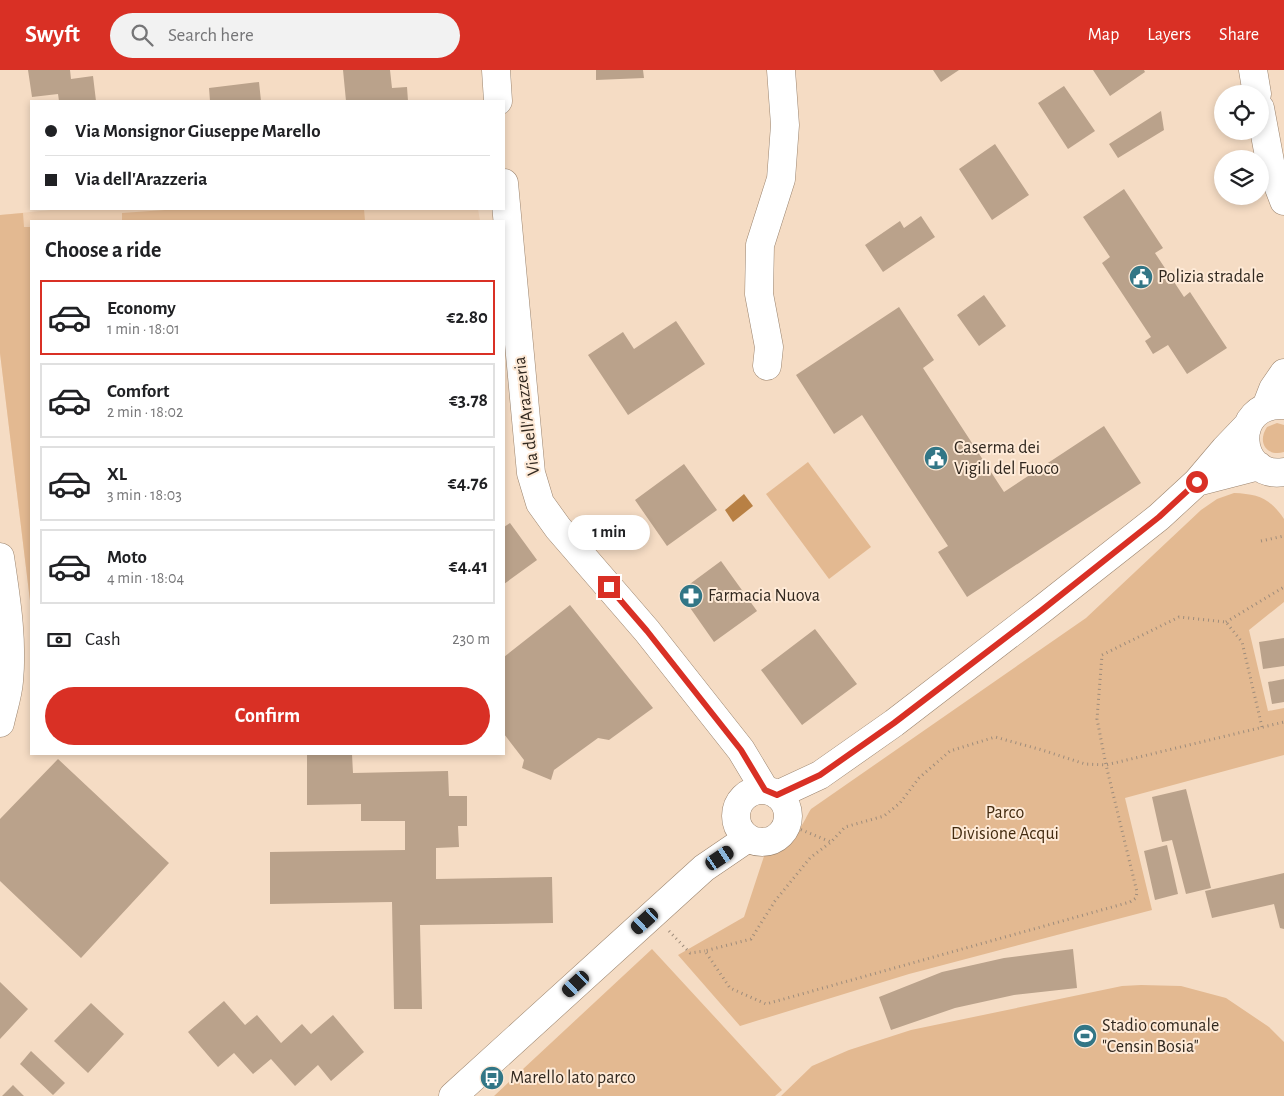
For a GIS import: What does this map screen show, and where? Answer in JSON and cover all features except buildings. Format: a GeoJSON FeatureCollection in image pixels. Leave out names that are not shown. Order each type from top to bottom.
{"type":"FeatureCollection","features":[{"type":"Feature","properties":{"kind":"street"},"geometry":{"type":"LineString","coordinates":[[496,70],[498,100]]}},
{"type":"Feature","properties":{"kind":"street"},"geometry":{"type":"LineString","coordinates":[[767,366],[769,347],[759,294],[760,245],[781,179],[785,125],[781,70]]}},
{"type":"Feature","properties":{"kind":"street"},"geometry":{"type":"LineString","coordinates":[[1253,70],[1256,85]]}},
{"type":"Feature","properties":{"kind":"street"},"geometry":{"type":"LineString","coordinates":[[1266,140],[1271,167],[1284,201]]}},
{"type":"Feature","properties":{"kind":"street","name":"Via dell'Arazzeria"},"geometry":{"type":"LineString","coordinates":[[505,194],[531,474],[540,503],[558,528],[647,631],[727,733],[764,811]]}},
{"type":"Feature","properties":{"kind":"street"},"geometry":{"type":"LineString","coordinates":[[1274,475],[1252,460],[1247,452],[1245,434],[1251,418],[1258,411],[1275,406],[1273,389],[1284,373]]}},
{"type":"Feature","properties":{"kind":"street"},"geometry":{"type":"LineString","coordinates":[[453,1096],[764,811],[820,775],[894,723],[1042,610],[1159,517],[1197,482],[1247,426]]}},
{"type":"Feature","properties":{"kind":"street"},"geometry":{"type":"LineString","coordinates":[[1197,482],[1274,475]]}},
{"type":"Feature","properties":{"kind":"street"},"geometry":{"type":"LineString","coordinates":[[0,557],[8,614],[10,652],[9,682],[0,723]]}},
{"type":"Feature","properties":{"kind":"path"},"geometry":{"type":"LineString","coordinates":[[1261,541],[1284,536]]}},
{"type":"Feature","properties":{"kind":"path"},"geometry":{"type":"LineString","coordinates":[[704,951],[730,988],[766,1004],[1130,902],[1136,898],[1137,892],[1106,765],[1097,719],[1102,654],[1179,617],[1226,622],[1284,587]]}},
{"type":"Feature","properties":{"kind":"path"},"geometry":{"type":"LineString","coordinates":[[1226,622],[1242,642],[1262,727]]}},
{"type":"Feature","properties":{"kind":"path"},"geometry":{"type":"LineString","coordinates":[[653,914],[690,952],[704,951],[751,938],[775,901],[810,858],[831,842],[845,827],[884,816],[900,803],[919,778],[950,751],[995,736],[1085,764],[1106,765],[1284,722]]}},
{"type":"Feature","properties":{"kind":"path"},"geometry":{"type":"LineString","coordinates":[[764,811],[831,842]]}},
{"type":"Feature","properties":{"kind":"shaded area"},"geometry":{"type":"Polygon","coordinates":[[[51,210],[478,210],[480,220],[30,220],[30,601],[0,353],[0,215],[51,210]]]}},
{"type":"Feature","properties":{"kind":"shaded area"},"geometry":{"type":"Polygon","coordinates":[[[744,494],[753,506],[733,522],[725,510],[744,494]]]}},
{"type":"Feature","properties":{"kind":"green space"},"geometry":{"type":"Polygon","coordinates":[[[165,210],[364,210],[365,220],[122,220],[122,213],[165,210]]]}},
{"type":"Feature","properties":{"kind":"green space"},"geometry":{"type":"Polygon","coordinates":[[[23,213],[24,227],[30,227],[30,601],[0,353],[0,215],[23,213]]]}},
{"type":"Feature","properties":{"kind":"green space"},"geometry":{"type":"Polygon","coordinates":[[[1277,423],[1284,425],[1284,452],[1278,453],[1268,450],[1263,443],[1267,427],[1277,423]]]}},
{"type":"Feature","properties":{"kind":"green space"},"geometry":{"type":"Polygon","coordinates":[[[808,462],[871,547],[829,579],[766,494],[808,462]]]}},
{"type":"Feature","properties":{"kind":"green space","name":"Parco Divisione Acqui"},"geometry":{"type":"Polygon","coordinates":[[[1234,493],[1263,498],[1274,506],[1284,519],[1284,602],[1249,630],[1268,711],[1284,708],[1284,755],[1125,798],[1152,910],[909,974],[740,1026],[678,955],[744,917],[769,841],[786,837],[797,831],[811,809],[1086,618],[1201,510],[1217,499],[1234,493]]]}},
{"type":"Feature","properties":{"kind":"green space"},"geometry":{"type":"Polygon","coordinates":[[[652,949],[782,1090],[775,1096],[494,1096],[652,949]]]}},
{"type":"Feature","properties":{"kind":"green space","name":"Stadio comunale \"Censin Bosia\""},"geometry":{"type":"Polygon","coordinates":[[[1122,986],[1181,986],[1226,998],[1269,1027],[1284,1042],[1284,1096],[781,1096],[812,1066],[849,1050],[911,1030],[1122,986]]]}},
{"type":"Feature","properties":{"kind":"place","name":"Polizia stradale"},"geometry":{"type":"Point","coordinates":[1141,277]}},
{"type":"Feature","properties":{"kind":"place","name":"Caserma dei Vigili del Fuoco"},"geometry":{"type":"Point","coordinates":[936,458]}},
{"type":"Feature","properties":{"kind":"place","name":"Farmacia Nuova"},"geometry":{"type":"Point","coordinates":[691,596]}},
{"type":"Feature","properties":{"kind":"place","name":"Stadio comunale \"Censin Bosia\""},"geometry":{"type":"Point","coordinates":[1085,1036]}},
{"type":"Feature","properties":{"kind":"place","name":"Marello lato parco"},"geometry":{"type":"Point","coordinates":[492,1078]}},
{"type":"Feature","properties":{"kind":"route"},"geometry":{"type":"LineString","coordinates":[[609,587],[647,631],[741,750],[765,790],[777,795],[820,775],[894,723],[1042,610],[1159,517],[1197,482]]}}]}
